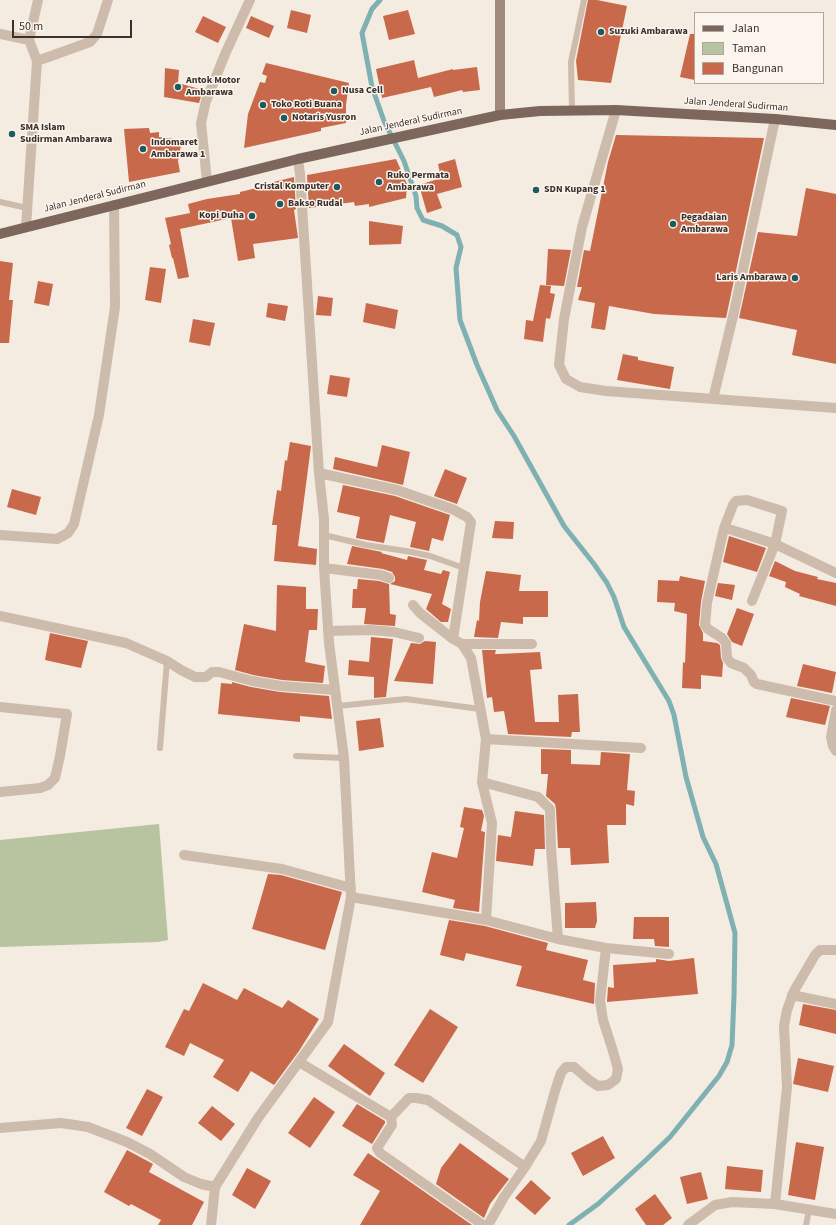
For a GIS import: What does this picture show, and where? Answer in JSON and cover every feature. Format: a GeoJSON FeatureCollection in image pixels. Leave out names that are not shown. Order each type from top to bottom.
{"type":"FeatureCollection","features":[{"type":"Feature","properties":{"kind":"main road","name":"Jalan Jenderal Sudirman"},"geometry":{"type":"LineString","coordinates":[[0,234],[298,159],[500,115],[540,111],[616,110],[836,125]]}},
{"type":"Feature","properties":{"kind":"street"},"geometry":{"type":"LineString","coordinates":[[26,227],[37,61],[29,40],[38,0]]}},
{"type":"Feature","properties":{"kind":"street"},"geometry":{"type":"LineString","coordinates":[[37,61],[90,42],[97,34],[108,0]]}},
{"type":"Feature","properties":{"kind":"street"},"geometry":{"type":"LineString","coordinates":[[207,181],[201,129],[202,116],[206,101],[226,52],[250,0]]}},
{"type":"Feature","properties":{"kind":"street"},"geometry":{"type":"LineString","coordinates":[[500,0],[500,115]]}},
{"type":"Feature","properties":{"kind":"street"},"geometry":{"type":"LineString","coordinates":[[0,34],[29,40]]}},
{"type":"Feature","properties":{"kind":"street"},"geometry":{"type":"LineString","coordinates":[[616,110],[582,227],[564,319],[559,365],[566,379],[580,387],[606,391],[836,408]]}},
{"type":"Feature","properties":{"kind":"street"},"geometry":{"type":"LineString","coordinates":[[713,399],[734,312],[775,120]]}},
{"type":"Feature","properties":{"kind":"street"},"geometry":{"type":"LineString","coordinates":[[211,1225],[215,1187],[258,1118],[328,1022],[351,893],[344,758],[328,630],[324,568],[324,519],[319,473],[298,159]]}},
{"type":"Feature","properties":{"kind":"street"},"geometry":{"type":"LineString","coordinates":[[0,535],[57,539],[68,534],[74,524],[99,416],[115,307],[114,205]]}},
{"type":"Feature","properties":{"kind":"street"},"geometry":{"type":"LineString","coordinates":[[319,473],[397,490],[452,509],[467,516],[471,522],[464,568],[458,642]]}},
{"type":"Feature","properties":{"kind":"street"},"geometry":{"type":"LineString","coordinates":[[752,602],[775,544],[782,511],[747,500],[736,500],[724,528],[707,603],[705,625],[708,629],[726,642],[727,658],[731,663],[744,668],[757,684],[836,700]]}},
{"type":"Feature","properties":{"kind":"street"},"geometry":{"type":"LineString","coordinates":[[724,528],[775,544],[836,573]]}},
{"type":"Feature","properties":{"kind":"street"},"geometry":{"type":"LineString","coordinates":[[324,568],[381,575],[389,578]]}},
{"type":"Feature","properties":{"kind":"street"},"geometry":{"type":"LineString","coordinates":[[413,605],[420,613],[458,642],[471,658],[486,739],[482,782],[492,823],[486,920]]}},
{"type":"Feature","properties":{"kind":"street"},"geometry":{"type":"LineString","coordinates":[[0,616],[126,643],[167,661],[180,670],[195,677],[206,677],[212,672],[219,672],[252,681],[281,686],[335,690]]}},
{"type":"Feature","properties":{"kind":"street"},"geometry":{"type":"LineString","coordinates":[[328,630],[371,630],[394,632],[419,638]]}},
{"type":"Feature","properties":{"kind":"street"},"geometry":{"type":"LineString","coordinates":[[458,642],[532,644]]}},
{"type":"Feature","properties":{"kind":"street"},"geometry":{"type":"LineString","coordinates":[[0,707],[67,714],[55,778],[48,785],[40,788],[0,792]]}},
{"type":"Feature","properties":{"kind":"street"},"geometry":{"type":"LineString","coordinates":[[836,710],[831,737],[836,751]]}},
{"type":"Feature","properties":{"kind":"street"},"geometry":{"type":"LineString","coordinates":[[486,739],[641,748]]}},
{"type":"Feature","properties":{"kind":"street"},"geometry":{"type":"LineString","coordinates":[[482,782],[538,797],[550,810],[551,848],[558,939]]}},
{"type":"Feature","properties":{"kind":"street"},"geometry":{"type":"LineString","coordinates":[[184,855],[282,869],[351,893],[486,920],[558,939],[606,948],[668,954]]}},
{"type":"Feature","properties":{"kind":"street"},"geometry":{"type":"LineString","coordinates":[[488,1225],[504,1197],[541,1141],[555,1091],[561,1074],[566,1067],[574,1068],[598,1086],[608,1085],[616,1079],[618,1069],[602,1020],[600,1001],[606,948]]}},
{"type":"Feature","properties":{"kind":"street"},"geometry":{"type":"LineString","coordinates":[[775,1204],[787,1087],[784,1026],[787,1010],[792,995],[815,956],[820,950],[836,950]]}},
{"type":"Feature","properties":{"kind":"street"},"geometry":{"type":"LineString","coordinates":[[792,995],[836,1004]]}},
{"type":"Feature","properties":{"kind":"street"},"geometry":{"type":"LineString","coordinates":[[299,1062],[391,1117]]}},
{"type":"Feature","properties":{"kind":"street"},"geometry":{"type":"LineString","coordinates":[[391,1117],[409,1098],[428,1100],[525,1167]]}},
{"type":"Feature","properties":{"kind":"street"},"geometry":{"type":"LineString","coordinates":[[391,1117],[392,1125],[377,1148],[380,1153],[483,1225]]}},
{"type":"Feature","properties":{"kind":"street"},"geometry":{"type":"LineString","coordinates":[[0,1128],[61,1123],[88,1127],[127,1142],[150,1154],[184,1177],[201,1184],[215,1187]]}},
{"type":"Feature","properties":{"kind":"street"},"geometry":{"type":"LineString","coordinates":[[688,1225],[715,1205],[732,1202],[775,1204],[836,1214]]}},
{"type":"Feature","properties":{"kind":"lane"},"geometry":{"type":"LineString","coordinates":[[572,111],[571,62],[584,0]]}},
{"type":"Feature","properties":{"kind":"lane"},"geometry":{"type":"LineString","coordinates":[[0,202],[27,208]]}},
{"type":"Feature","properties":{"kind":"lane"},"geometry":{"type":"LineString","coordinates":[[324,535],[366,545],[430,556],[464,568]]}},
{"type":"Feature","properties":{"kind":"lane"},"geometry":{"type":"LineString","coordinates":[[160,748],[167,661]]}},
{"type":"Feature","properties":{"kind":"lane"},"geometry":{"type":"LineString","coordinates":[[338,706],[406,698],[480,709]]}},
{"type":"Feature","properties":{"kind":"lane"},"geometry":{"type":"LineString","coordinates":[[296,756],[344,758]]}},
{"type":"Feature","properties":{"kind":"lane"},"geometry":{"type":"LineString","coordinates":[[806,1225],[809,1210]]}},
{"type":"Feature","properties":{"kind":"green space"},"geometry":{"type":"Polygon","coordinates":[[[159,824],[168,940],[158,942],[0,947],[0,840],[159,824]]]}},
{"type":"Feature","properties":{"kind":"building","name":"Suzuki Ambarawa"},"geometry":{"type":"Polygon","coordinates":[[[588,0],[597,0],[627,6],[611,83],[578,80],[576,61],[588,0]]]}},
{"type":"Feature","properties":{"kind":"building"},"geometry":{"type":"Polygon","coordinates":[[[291,10],[311,15],[307,33],[287,28],[291,10]]]}},
{"type":"Feature","properties":{"kind":"building"},"geometry":{"type":"Polygon","coordinates":[[[408,10],[415,34],[389,40],[383,16],[408,10]]]}},
{"type":"Feature","properties":{"kind":"building"},"geometry":{"type":"Polygon","coordinates":[[[203,16],[226,27],[218,43],[195,32],[203,16]]]}},
{"type":"Feature","properties":{"kind":"building"},"geometry":{"type":"Polygon","coordinates":[[[251,16],[274,26],[269,38],[246,28],[251,16]]]}},
{"type":"Feature","properties":{"kind":"building"},"geometry":{"type":"Polygon","coordinates":[[[690,34],[694,34],[694,80],[680,77],[690,34]]]}},
{"type":"Feature","properties":{"kind":"building"},"geometry":{"type":"Polygon","coordinates":[[[414,60],[418,78],[453,69],[477,67],[480,90],[463,92],[462,90],[434,97],[431,87],[382,98],[376,69],[414,60]]]}},
{"type":"Feature","properties":{"kind":"building"},"geometry":{"type":"Polygon","coordinates":[[[266,63],[349,83],[346,105],[346,123],[321,128],[321,131],[244,148],[248,114],[260,82],[265,83],[267,76],[262,74],[266,63]]]}},
{"type":"Feature","properties":{"kind":"building","name":"Antok Motor Ambarawa"},"geometry":{"type":"Polygon","coordinates":[[[165,68],[179,70],[178,83],[203,90],[199,103],[164,97],[165,68]]]}},
{"type":"Feature","properties":{"kind":"building","name":"Indomaret Ambarawa 1"},"geometry":{"type":"Polygon","coordinates":[[[149,128],[150,133],[159,132],[159,137],[182,140],[178,161],[180,172],[129,182],[124,129],[149,128]]]}},
{"type":"Feature","properties":{"kind":"building","name":"Pegadaian Ambarawa"},"geometry":{"type":"Polygon","coordinates":[[[616,135],[764,138],[726,318],[654,314],[609,306],[605,330],[591,328],[595,303],[578,300],[582,287],[577,287],[584,250],[590,251],[608,162],[616,135]]]}},
{"type":"Feature","properties":{"kind":"building"},"geometry":{"type":"Polygon","coordinates":[[[396,159],[407,184],[406,198],[369,207],[369,204],[355,206],[354,202],[309,208],[307,175],[396,159]]]}},
{"type":"Feature","properties":{"kind":"building"},"geometry":{"type":"Polygon","coordinates":[[[455,159],[462,187],[437,194],[442,208],[427,213],[419,185],[441,178],[438,164],[455,159]]]}},
{"type":"Feature","properties":{"kind":"building"},"geometry":{"type":"Polygon","coordinates":[[[294,177],[296,209],[294,210],[298,238],[253,244],[255,258],[238,261],[231,218],[180,229],[189,277],[178,279],[169,245],[171,244],[165,218],[190,213],[188,204],[207,199],[240,194],[240,192],[265,186],[265,184],[294,177]]]}},
{"type":"Feature","properties":{"kind":"building","name":"Laris Ambarawa"},"geometry":{"type":"Polygon","coordinates":[[[806,188],[836,194],[836,364],[792,355],[797,330],[739,318],[758,232],[797,236],[806,188]]]}},
{"type":"Feature","properties":{"kind":"building"},"geometry":{"type":"Polygon","coordinates":[[[369,221],[403,226],[401,244],[369,245],[369,221]]]}},
{"type":"Feature","properties":{"kind":"building"},"geometry":{"type":"Polygon","coordinates":[[[548,249],[571,250],[564,286],[546,285],[548,249]]]}},
{"type":"Feature","properties":{"kind":"building"},"geometry":{"type":"Polygon","coordinates":[[[0,261],[13,263],[9,300],[13,300],[9,343],[0,343],[0,261]]]}},
{"type":"Feature","properties":{"kind":"building"},"geometry":{"type":"Polygon","coordinates":[[[150,267],[166,269],[161,303],[145,300],[150,267]]]}},
{"type":"Feature","properties":{"kind":"building"},"geometry":{"type":"Polygon","coordinates":[[[38,281],[53,284],[49,306],[34,303],[38,281]]]}},
{"type":"Feature","properties":{"kind":"building"},"geometry":{"type":"Polygon","coordinates":[[[540,285],[551,286],[550,293],[555,294],[550,319],[546,318],[543,342],[524,339],[526,320],[533,321],[540,285]]]}},
{"type":"Feature","properties":{"kind":"building"},"geometry":{"type":"Polygon","coordinates":[[[318,296],[333,298],[331,316],[316,315],[318,296]]]}},
{"type":"Feature","properties":{"kind":"building"},"geometry":{"type":"Polygon","coordinates":[[[268,303],[288,306],[285,321],[266,317],[268,303]]]}},
{"type":"Feature","properties":{"kind":"building"},"geometry":{"type":"Polygon","coordinates":[[[366,303],[398,310],[395,329],[363,322],[366,303]]]}},
{"type":"Feature","properties":{"kind":"building"},"geometry":{"type":"Polygon","coordinates":[[[193,319],[215,323],[210,346],[189,342],[193,319]]]}},
{"type":"Feature","properties":{"kind":"building"},"geometry":{"type":"Polygon","coordinates":[[[623,354],[638,357],[638,360],[674,367],[670,389],[617,380],[623,354]]]}},
{"type":"Feature","properties":{"kind":"building"},"geometry":{"type":"Polygon","coordinates":[[[330,375],[350,378],[347,397],[327,394],[330,375]]]}},
{"type":"Feature","properties":{"kind":"building"},"geometry":{"type":"Polygon","coordinates":[[[290,442],[311,446],[298,546],[317,549],[316,565],[274,561],[277,525],[272,525],[277,490],[281,491],[285,460],[287,461],[290,442]]]}},
{"type":"Feature","properties":{"kind":"building"},"geometry":{"type":"Polygon","coordinates":[[[382,445],[410,452],[403,485],[333,469],[335,457],[377,467],[382,445]]]}},
{"type":"Feature","properties":{"kind":"building"},"geometry":{"type":"Polygon","coordinates":[[[445,469],[467,478],[457,504],[434,496],[445,469]]]}},
{"type":"Feature","properties":{"kind":"building"},"geometry":{"type":"Polygon","coordinates":[[[343,485],[395,496],[450,515],[443,541],[432,538],[429,551],[410,547],[416,522],[390,515],[384,543],[356,538],[360,517],[337,512],[343,485]]]}},
{"type":"Feature","properties":{"kind":"building"},"geometry":{"type":"Polygon","coordinates":[[[12,489],[41,497],[36,515],[7,507],[12,489]]]}},
{"type":"Feature","properties":{"kind":"building"},"geometry":{"type":"Polygon","coordinates":[[[495,521],[514,522],[513,539],[492,538],[495,521]]]}},
{"type":"Feature","properties":{"kind":"building"},"geometry":{"type":"Polygon","coordinates":[[[729,536],[766,548],[757,572],[723,562],[729,536]]]}},
{"type":"Feature","properties":{"kind":"building"},"geometry":{"type":"Polygon","coordinates":[[[352,546],[382,552],[381,553],[407,560],[408,556],[427,560],[424,570],[441,574],[443,570],[450,572],[442,604],[451,609],[448,622],[441,622],[426,609],[432,594],[390,584],[395,581],[395,577],[392,572],[383,569],[347,564],[352,546]]]}},
{"type":"Feature","properties":{"kind":"building"},"geometry":{"type":"Polygon","coordinates":[[[775,561],[795,571],[818,577],[817,579],[836,583],[836,606],[799,596],[800,594],[785,587],[786,582],[769,576],[775,561]]]}},
{"type":"Feature","properties":{"kind":"building"},"geometry":{"type":"Polygon","coordinates":[[[486,571],[521,575],[519,591],[548,591],[548,617],[523,617],[523,624],[501,622],[498,638],[474,637],[477,620],[479,621],[480,602],[486,571]]]}},
{"type":"Feature","properties":{"kind":"building"},"geometry":{"type":"Polygon","coordinates":[[[680,576],[705,581],[699,625],[703,633],[703,641],[717,643],[720,645],[723,663],[722,677],[701,675],[701,689],[682,688],[683,662],[685,663],[687,614],[674,611],[675,603],[657,602],[658,580],[679,581],[680,576]]]}},
{"type":"Feature","properties":{"kind":"building"},"geometry":{"type":"Polygon","coordinates":[[[358,579],[379,581],[389,584],[390,614],[396,615],[395,626],[364,624],[366,608],[352,608],[353,589],[357,589],[358,579]]]}},
{"type":"Feature","properties":{"kind":"building"},"geometry":{"type":"Polygon","coordinates":[[[718,583],[735,585],[732,600],[715,596],[718,583]]]}},
{"type":"Feature","properties":{"kind":"building"},"geometry":{"type":"Polygon","coordinates":[[[277,585],[306,587],[306,609],[318,609],[317,630],[309,630],[305,662],[325,666],[323,683],[282,680],[235,670],[244,624],[276,631],[277,585]]]}},
{"type":"Feature","properties":{"kind":"building"},"geometry":{"type":"Polygon","coordinates":[[[737,608],[754,614],[742,646],[732,642],[727,634],[737,608]]]}},
{"type":"Feature","properties":{"kind":"building"},"geometry":{"type":"Polygon","coordinates":[[[50,633],[88,641],[81,668],[45,660],[50,633]]]}},
{"type":"Feature","properties":{"kind":"building"},"geometry":{"type":"Polygon","coordinates":[[[371,637],[393,639],[386,697],[374,698],[374,677],[348,675],[349,660],[369,662],[371,637]]]}},
{"type":"Feature","properties":{"kind":"building"},"geometry":{"type":"Polygon","coordinates":[[[425,641],[436,642],[433,684],[394,681],[411,643],[420,644],[425,641]]]}},
{"type":"Feature","properties":{"kind":"building"},"geometry":{"type":"Polygon","coordinates":[[[482,650],[496,650],[495,654],[540,652],[542,669],[530,670],[535,722],[559,722],[558,695],[578,694],[580,732],[572,732],[571,737],[508,734],[504,711],[494,712],[492,697],[487,698],[482,650]]]}},
{"type":"Feature","properties":{"kind":"building"},"geometry":{"type":"Polygon","coordinates":[[[803,664],[836,672],[832,693],[797,686],[803,664]]]}},
{"type":"Feature","properties":{"kind":"building"},"geometry":{"type":"Polygon","coordinates":[[[232,682],[280,692],[329,696],[332,719],[300,716],[300,722],[218,714],[221,683],[232,684],[232,682]]]}},
{"type":"Feature","properties":{"kind":"building"},"geometry":{"type":"Polygon","coordinates":[[[791,698],[830,706],[825,725],[786,717],[791,698]]]}},
{"type":"Feature","properties":{"kind":"building"},"geometry":{"type":"Polygon","coordinates":[[[380,718],[384,747],[359,751],[356,721],[380,718]]]}},
{"type":"Feature","properties":{"kind":"building"},"geometry":{"type":"Polygon","coordinates":[[[541,749],[571,750],[571,764],[600,765],[601,752],[630,754],[627,790],[635,791],[634,806],[626,804],[626,825],[607,825],[609,863],[571,865],[570,848],[558,848],[556,809],[555,804],[546,796],[548,774],[541,774],[541,749]]]}},
{"type":"Feature","properties":{"kind":"building"},"geometry":{"type":"Polygon","coordinates":[[[464,807],[482,810],[484,816],[481,831],[485,832],[479,912],[453,908],[455,900],[422,892],[432,852],[457,858],[464,828],[460,827],[464,807]]]}},
{"type":"Feature","properties":{"kind":"building"},"geometry":{"type":"Polygon","coordinates":[[[515,811],[544,815],[545,849],[535,849],[533,866],[496,861],[498,835],[511,837],[515,811]]]}},
{"type":"Feature","properties":{"kind":"building"},"geometry":{"type":"Polygon","coordinates":[[[268,874],[281,875],[342,892],[325,950],[252,929],[268,874]]]}},
{"type":"Feature","properties":{"kind":"building"},"geometry":{"type":"Polygon","coordinates":[[[596,902],[597,921],[595,928],[565,928],[565,903],[596,902]]]}},
{"type":"Feature","properties":{"kind":"building"},"geometry":{"type":"Polygon","coordinates":[[[634,917],[669,917],[669,947],[655,946],[654,939],[633,939],[634,917]]]}},
{"type":"Feature","properties":{"kind":"building"},"geometry":{"type":"Polygon","coordinates":[[[449,920],[485,926],[548,943],[546,950],[588,960],[583,980],[595,983],[594,1004],[516,986],[522,966],[466,953],[464,961],[440,955],[449,920]]]}},
{"type":"Feature","properties":{"kind":"building"},"geometry":{"type":"Polygon","coordinates":[[[694,958],[698,994],[607,1002],[608,987],[614,988],[613,965],[656,962],[656,959],[669,961],[694,958]]]}},
{"type":"Feature","properties":{"kind":"building"},"geometry":{"type":"Polygon","coordinates":[[[203,983],[237,1000],[244,988],[282,1008],[288,1000],[319,1019],[299,1051],[274,1085],[251,1071],[238,1092],[213,1077],[224,1060],[190,1043],[184,1056],[165,1047],[184,1009],[189,1011],[203,983]]]}},
{"type":"Feature","properties":{"kind":"building"},"geometry":{"type":"Polygon","coordinates":[[[803,1004],[836,1010],[836,1034],[799,1025],[803,1004]]]}},
{"type":"Feature","properties":{"kind":"building"},"geometry":{"type":"Polygon","coordinates":[[[430,1009],[458,1027],[423,1083],[394,1065],[430,1009]]]}},
{"type":"Feature","properties":{"kind":"building"},"geometry":{"type":"Polygon","coordinates":[[[344,1044],[385,1073],[370,1096],[328,1066],[344,1044]]]}},
{"type":"Feature","properties":{"kind":"building"},"geometry":{"type":"Polygon","coordinates":[[[798,1058],[834,1066],[828,1092],[793,1084],[798,1058]]]}},
{"type":"Feature","properties":{"kind":"building"},"geometry":{"type":"Polygon","coordinates":[[[147,1089],[163,1097],[142,1136],[126,1128],[147,1089]]]}},
{"type":"Feature","properties":{"kind":"building"},"geometry":{"type":"Polygon","coordinates":[[[314,1097],[335,1112],[310,1148],[288,1133],[314,1097]]]}},
{"type":"Feature","properties":{"kind":"building"},"geometry":{"type":"Polygon","coordinates":[[[357,1104],[385,1121],[372,1144],[342,1126],[357,1104]]]}},
{"type":"Feature","properties":{"kind":"building"},"geometry":{"type":"Polygon","coordinates":[[[212,1106],[235,1124],[221,1141],[198,1123],[212,1106]]]}},
{"type":"Feature","properties":{"kind":"building"},"geometry":{"type":"Polygon","coordinates":[[[603,1136],[615,1158],[583,1176],[571,1153],[603,1136]]]}},
{"type":"Feature","properties":{"kind":"building"},"geometry":{"type":"Polygon","coordinates":[[[796,1142],[824,1147],[815,1200],[788,1195],[796,1142]]]}},
{"type":"Feature","properties":{"kind":"building"},"geometry":{"type":"Polygon","coordinates":[[[460,1143],[509,1179],[490,1204],[484,1218],[436,1184],[441,1168],[460,1143]]]}},
{"type":"Feature","properties":{"kind":"building"},"geometry":{"type":"Polygon","coordinates":[[[127,1150],[153,1164],[149,1172],[204,1202],[192,1225],[158,1225],[161,1220],[131,1204],[129,1206],[104,1192],[127,1150]]]}},
{"type":"Feature","properties":{"kind":"building"},"geometry":{"type":"Polygon","coordinates":[[[368,1153],[472,1225],[360,1225],[380,1191],[353,1175],[368,1153]]]}},
{"type":"Feature","properties":{"kind":"building"},"geometry":{"type":"Polygon","coordinates":[[[727,1166],[763,1170],[761,1192],[725,1189],[727,1166]]]}},
{"type":"Feature","properties":{"kind":"building"},"geometry":{"type":"Polygon","coordinates":[[[247,1168],[271,1181],[255,1209],[232,1195],[247,1168]]]}},
{"type":"Feature","properties":{"kind":"building"},"geometry":{"type":"Polygon","coordinates":[[[701,1172],[708,1199],[687,1204],[680,1177],[701,1172]]]}},
{"type":"Feature","properties":{"kind":"building"},"geometry":{"type":"Polygon","coordinates":[[[531,1180],[551,1198],[535,1215],[515,1198],[531,1180]]]}},
{"type":"Feature","properties":{"kind":"building"},"geometry":{"type":"Polygon","coordinates":[[[655,1194],[672,1218],[663,1225],[646,1225],[635,1209],[655,1194]]]}},
{"type":"Feature","properties":{"kind":"waterway"},"geometry":{"type":"LineString","coordinates":[[380,0],[372,9],[362,33],[372,87],[384,121],[404,161],[416,196],[417,208],[423,220],[442,226],[457,235],[461,247],[456,268],[460,320],[477,365],[497,410],[514,436],[564,526],[607,583],[614,597],[624,627],[669,701],[674,715],[686,777],[703,837],[716,864],[735,933],[732,1045],[727,1062],[719,1076],[670,1137],[598,1204],[569,1225]]}},
{"type":"Feature","properties":{"kind":"place","name":"Suzuki Ambarawa"},"geometry":{"type":"Point","coordinates":[601,32]}},
{"type":"Feature","properties":{"kind":"place","name":"Antok Motor Ambarawa"},"geometry":{"type":"Point","coordinates":[178,87]}},
{"type":"Feature","properties":{"kind":"place","name":"Nusa Cell"},"geometry":{"type":"Point","coordinates":[334,91]}},
{"type":"Feature","properties":{"kind":"place","name":"Toko Roti Buana"},"geometry":{"type":"Point","coordinates":[263,105]}},
{"type":"Feature","properties":{"kind":"place","name":"Notaris Yusron"},"geometry":{"type":"Point","coordinates":[284,118]}},
{"type":"Feature","properties":{"kind":"place","name":"SMA Islam Sudirman Ambarawa"},"geometry":{"type":"Point","coordinates":[12,134]}},
{"type":"Feature","properties":{"kind":"place","name":"Indomaret Ambarawa 1"},"geometry":{"type":"Point","coordinates":[143,149]}},
{"type":"Feature","properties":{"kind":"place","name":"Ruko Permata Ambarawa"},"geometry":{"type":"Point","coordinates":[379,182]}},
{"type":"Feature","properties":{"kind":"place","name":"Cristal Komputer"},"geometry":{"type":"Point","coordinates":[337,187]}},
{"type":"Feature","properties":{"kind":"place","name":"SDN Kupang 1"},"geometry":{"type":"Point","coordinates":[536,190]}},
{"type":"Feature","properties":{"kind":"place","name":"Bakso Rudal"},"geometry":{"type":"Point","coordinates":[280,204]}},
{"type":"Feature","properties":{"kind":"place","name":"Kopi Duha"},"geometry":{"type":"Point","coordinates":[252,216]}},
{"type":"Feature","properties":{"kind":"place","name":"Pegadaian Ambarawa"},"geometry":{"type":"Point","coordinates":[673,224]}},
{"type":"Feature","properties":{"kind":"place","name":"Laris Ambarawa"},"geometry":{"type":"Point","coordinates":[795,278]}}]}
